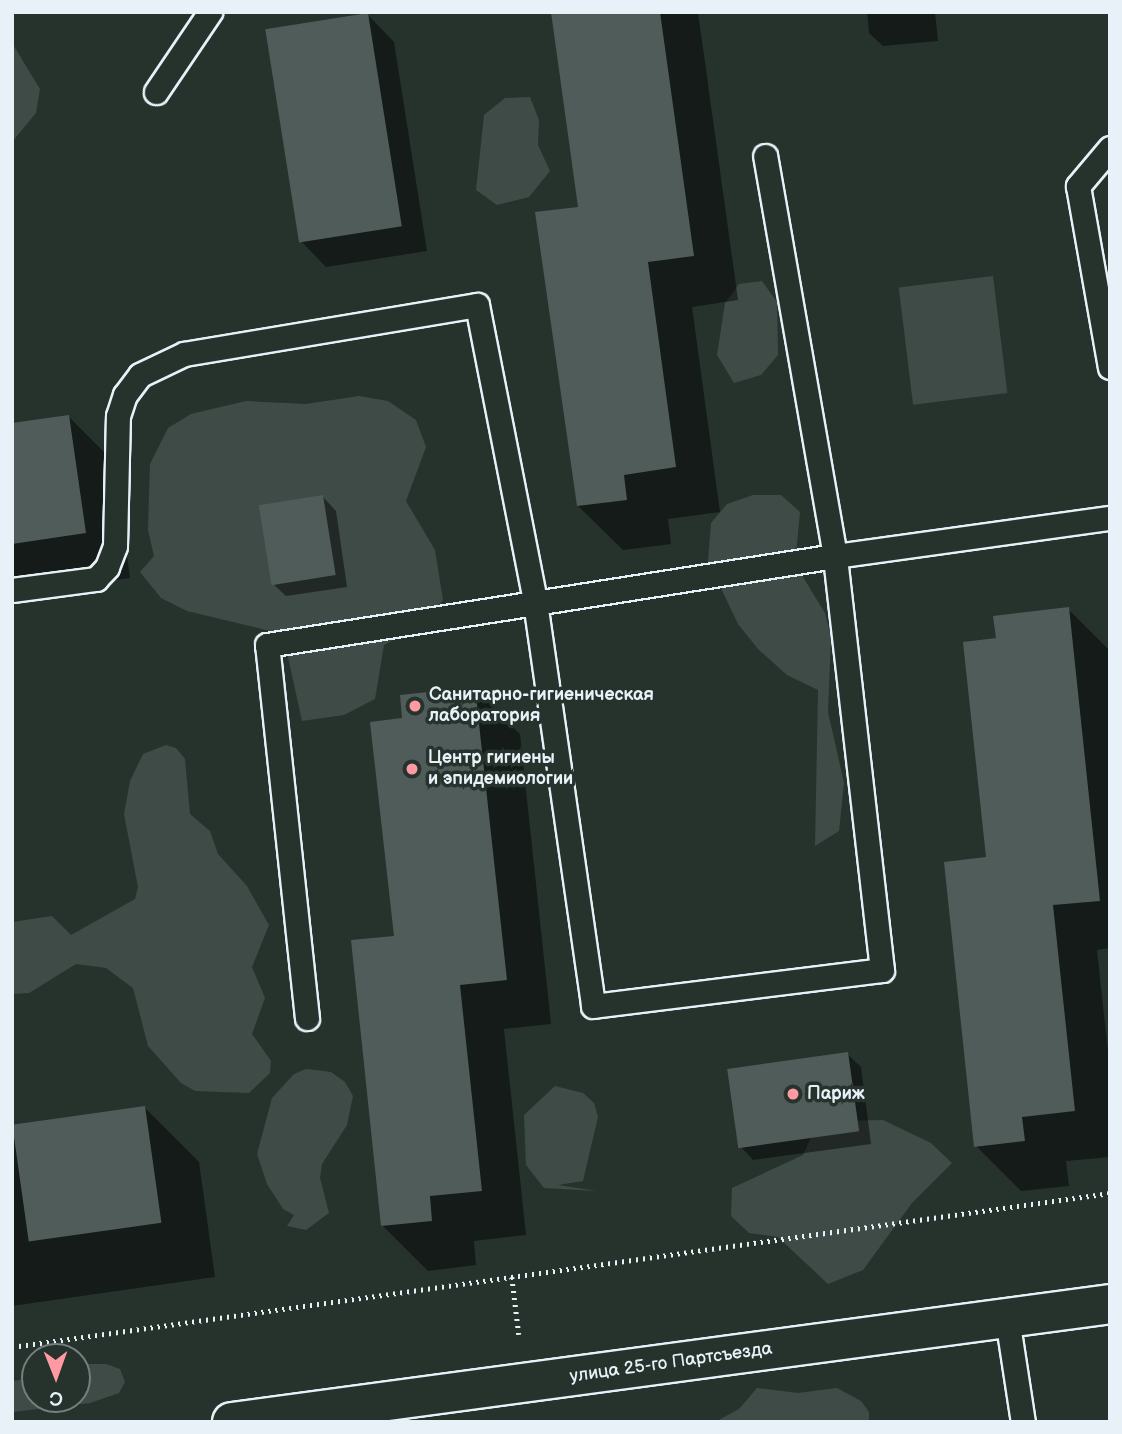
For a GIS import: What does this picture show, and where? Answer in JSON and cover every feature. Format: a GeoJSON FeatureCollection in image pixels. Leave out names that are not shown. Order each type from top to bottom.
{"type":"FeatureCollection","features":[{"type":"Feature","properties":{"kind":"street","name":"улица 25-го Партсъезда"},"geometry":{"type":"LineString","coordinates":[[232,1422],[1110,1304]]}},
{"type":"Feature","properties":{"kind":"lane"},"geometry":{"type":"LineString","coordinates":[[156,92],[210,12]]}},
{"type":"Feature","properties":{"kind":"lane"},"geometry":{"type":"LineString","coordinates":[[1110,148],[1078,186],[1110,367]]}},
{"type":"Feature","properties":{"kind":"lane"},"geometry":{"type":"LineString","coordinates":[[12,590],[96,579],[107,567],[115,545],[118,416],[140,375],[184,354],[477,305],[535,602],[593,1006],[882,970],[835,556],[765,156]]}},
{"type":"Feature","properties":{"kind":"lane"},"geometry":{"type":"LineString","coordinates":[[307,1018],[267,645],[835,556],[1110,519]]}},
{"type":"Feature","properties":{"kind":"lane"},"geometry":{"type":"LineString","coordinates":[[1007,1318],[1023,1422]]}},
{"type":"Feature","properties":{"kind":"path"},"geometry":{"type":"LineString","coordinates":[[12,1348],[1110,1193]]}},
{"type":"Feature","properties":{"kind":"shaded area"},"geometry":{"type":"Polygon","coordinates":[[[12,43],[40,89],[36,113],[12,142],[12,43]]]}},
{"type":"Feature","properties":{"kind":"shaded area"},"geometry":{"type":"Polygon","coordinates":[[[530,97],[539,120],[538,145],[550,171],[529,197],[497,205],[476,190],[484,115],[505,98],[530,97]]]}},
{"type":"Feature","properties":{"kind":"shaded area"},"geometry":{"type":"Polygon","coordinates":[[[993,276],[1007,393],[913,405],[899,288],[993,276]]]}},
{"type":"Feature","properties":{"kind":"shaded area"},"geometry":{"type":"Polygon","coordinates":[[[762,281],[777,302],[778,355],[761,375],[734,383],[717,355],[725,303],[739,284],[762,281]]]}},
{"type":"Feature","properties":{"kind":"shaded area"},"geometry":{"type":"Polygon","coordinates":[[[359,396],[388,401],[416,420],[426,447],[406,501],[435,550],[443,600],[427,620],[384,645],[375,699],[344,715],[302,721],[283,634],[187,611],[161,598],[140,572],[154,556],[148,530],[150,464],[168,428],[191,414],[246,401],[306,404],[359,396]]]}},
{"type":"Feature","properties":{"kind":"shaded area"},"geometry":{"type":"Polygon","coordinates":[[[753,495],[781,495],[800,512],[795,564],[825,613],[831,637],[828,712],[844,783],[839,831],[815,846],[818,690],[787,675],[758,649],[738,624],[708,561],[711,523],[727,504],[753,495]]]}},
{"type":"Feature","properties":{"kind":"shaded area"},"geometry":{"type":"Polygon","coordinates":[[[166,745],[176,748],[185,759],[190,814],[210,831],[218,854],[247,886],[269,925],[252,967],[265,998],[252,1034],[271,1061],[270,1073],[249,1093],[195,1091],[181,1083],[148,1046],[133,988],[106,968],[76,964],[29,993],[12,994],[12,922],[52,916],[71,935],[135,899],[138,887],[124,814],[130,781],[143,754],[166,745]]]}},
{"type":"Feature","properties":{"kind":"shaded area"},"geometry":{"type":"Polygon","coordinates":[[[306,1069],[331,1072],[345,1082],[353,1096],[347,1125],[322,1164],[320,1178],[329,1213],[306,1230],[287,1226],[294,1215],[283,1209],[267,1184],[257,1154],[272,1098],[294,1074],[306,1069]]]}},
{"type":"Feature","properties":{"kind":"shaded area"},"geometry":{"type":"Polygon","coordinates":[[[555,1086],[583,1093],[594,1103],[598,1117],[583,1181],[558,1185],[597,1191],[544,1188],[526,1165],[524,1115],[555,1086]]]}},
{"type":"Feature","properties":{"kind":"shaded area"},"geometry":{"type":"Polygon","coordinates":[[[883,1120],[931,1143],[952,1163],[912,1203],[863,1270],[828,1284],[778,1237],[749,1233],[731,1216],[732,1188],[803,1155],[813,1133],[834,1121],[883,1120]]]}},
{"type":"Feature","properties":{"kind":"shaded area"},"geometry":{"type":"Polygon","coordinates":[[[91,1364],[106,1364],[120,1369],[125,1382],[119,1393],[91,1403],[91,1364]]]}},
{"type":"Feature","properties":{"kind":"shaded area"},"geometry":{"type":"Polygon","coordinates":[[[21,1380],[21,1411],[12,1412],[12,1381],[21,1380]]]}},
{"type":"Feature","properties":{"kind":"shaded area"},"geometry":{"type":"Polygon","coordinates":[[[757,1388],[798,1393],[837,1388],[861,1401],[869,1412],[869,1422],[715,1422],[739,1409],[757,1388]]]}},
{"type":"Feature","properties":{"kind":"building"},"geometry":{"type":"Polygon","coordinates":[[[551,12],[660,12],[694,256],[648,262],[676,467],[624,475],[627,500],[577,506],[535,212],[578,207],[551,12]]]}},
{"type":"Feature","properties":{"kind":"building"},"geometry":{"type":"Polygon","coordinates":[[[368,13],[402,226],[299,243],[265,29],[368,13]]]}},
{"type":"Feature","properties":{"kind":"building"},"geometry":{"type":"Polygon","coordinates":[[[69,415],[86,533],[12,544],[12,423],[69,415]]]}},
{"type":"Feature","properties":{"kind":"building"},"geometry":{"type":"Polygon","coordinates":[[[323,495],[336,575],[271,585],[259,505],[323,495]]]}},
{"type":"Feature","properties":{"kind":"building"},"geometry":{"type":"Polygon","coordinates":[[[1069,607],[1100,901],[1053,905],[1075,1111],[1022,1117],[1025,1141],[974,1147],[944,862],[986,857],[963,642],[996,638],[993,616],[1069,607]]]}},
{"type":"Feature","properties":{"kind":"building"},"geometry":{"type":"Polygon","coordinates":[[[475,687],[507,980],[460,985],[482,1191],[430,1196],[432,1221],[381,1226],[351,940],[394,936],[370,722],[402,718],[400,695],[475,687]]]}},
{"type":"Feature","properties":{"kind":"building"},"geometry":{"type":"Polygon","coordinates":[[[848,1052],[859,1131],[738,1148],[727,1069],[848,1052]]]}},
{"type":"Feature","properties":{"kind":"building"},"geometry":{"type":"Polygon","coordinates":[[[145,1106],[161,1223],[29,1242],[12,1125],[145,1106]]]}},
{"type":"Feature","properties":{"kind":"place","name":"Санитарно-гигиеническая лаборатория"},"geometry":{"type":"Point","coordinates":[415,706]}},
{"type":"Feature","properties":{"kind":"place","name":"Центр гигиены и эпидемиологии"},"geometry":{"type":"Point","coordinates":[412,769]}},
{"type":"Feature","properties":{"kind":"place","name":"Париж"},"geometry":{"type":"Point","coordinates":[793,1094]}}]}
